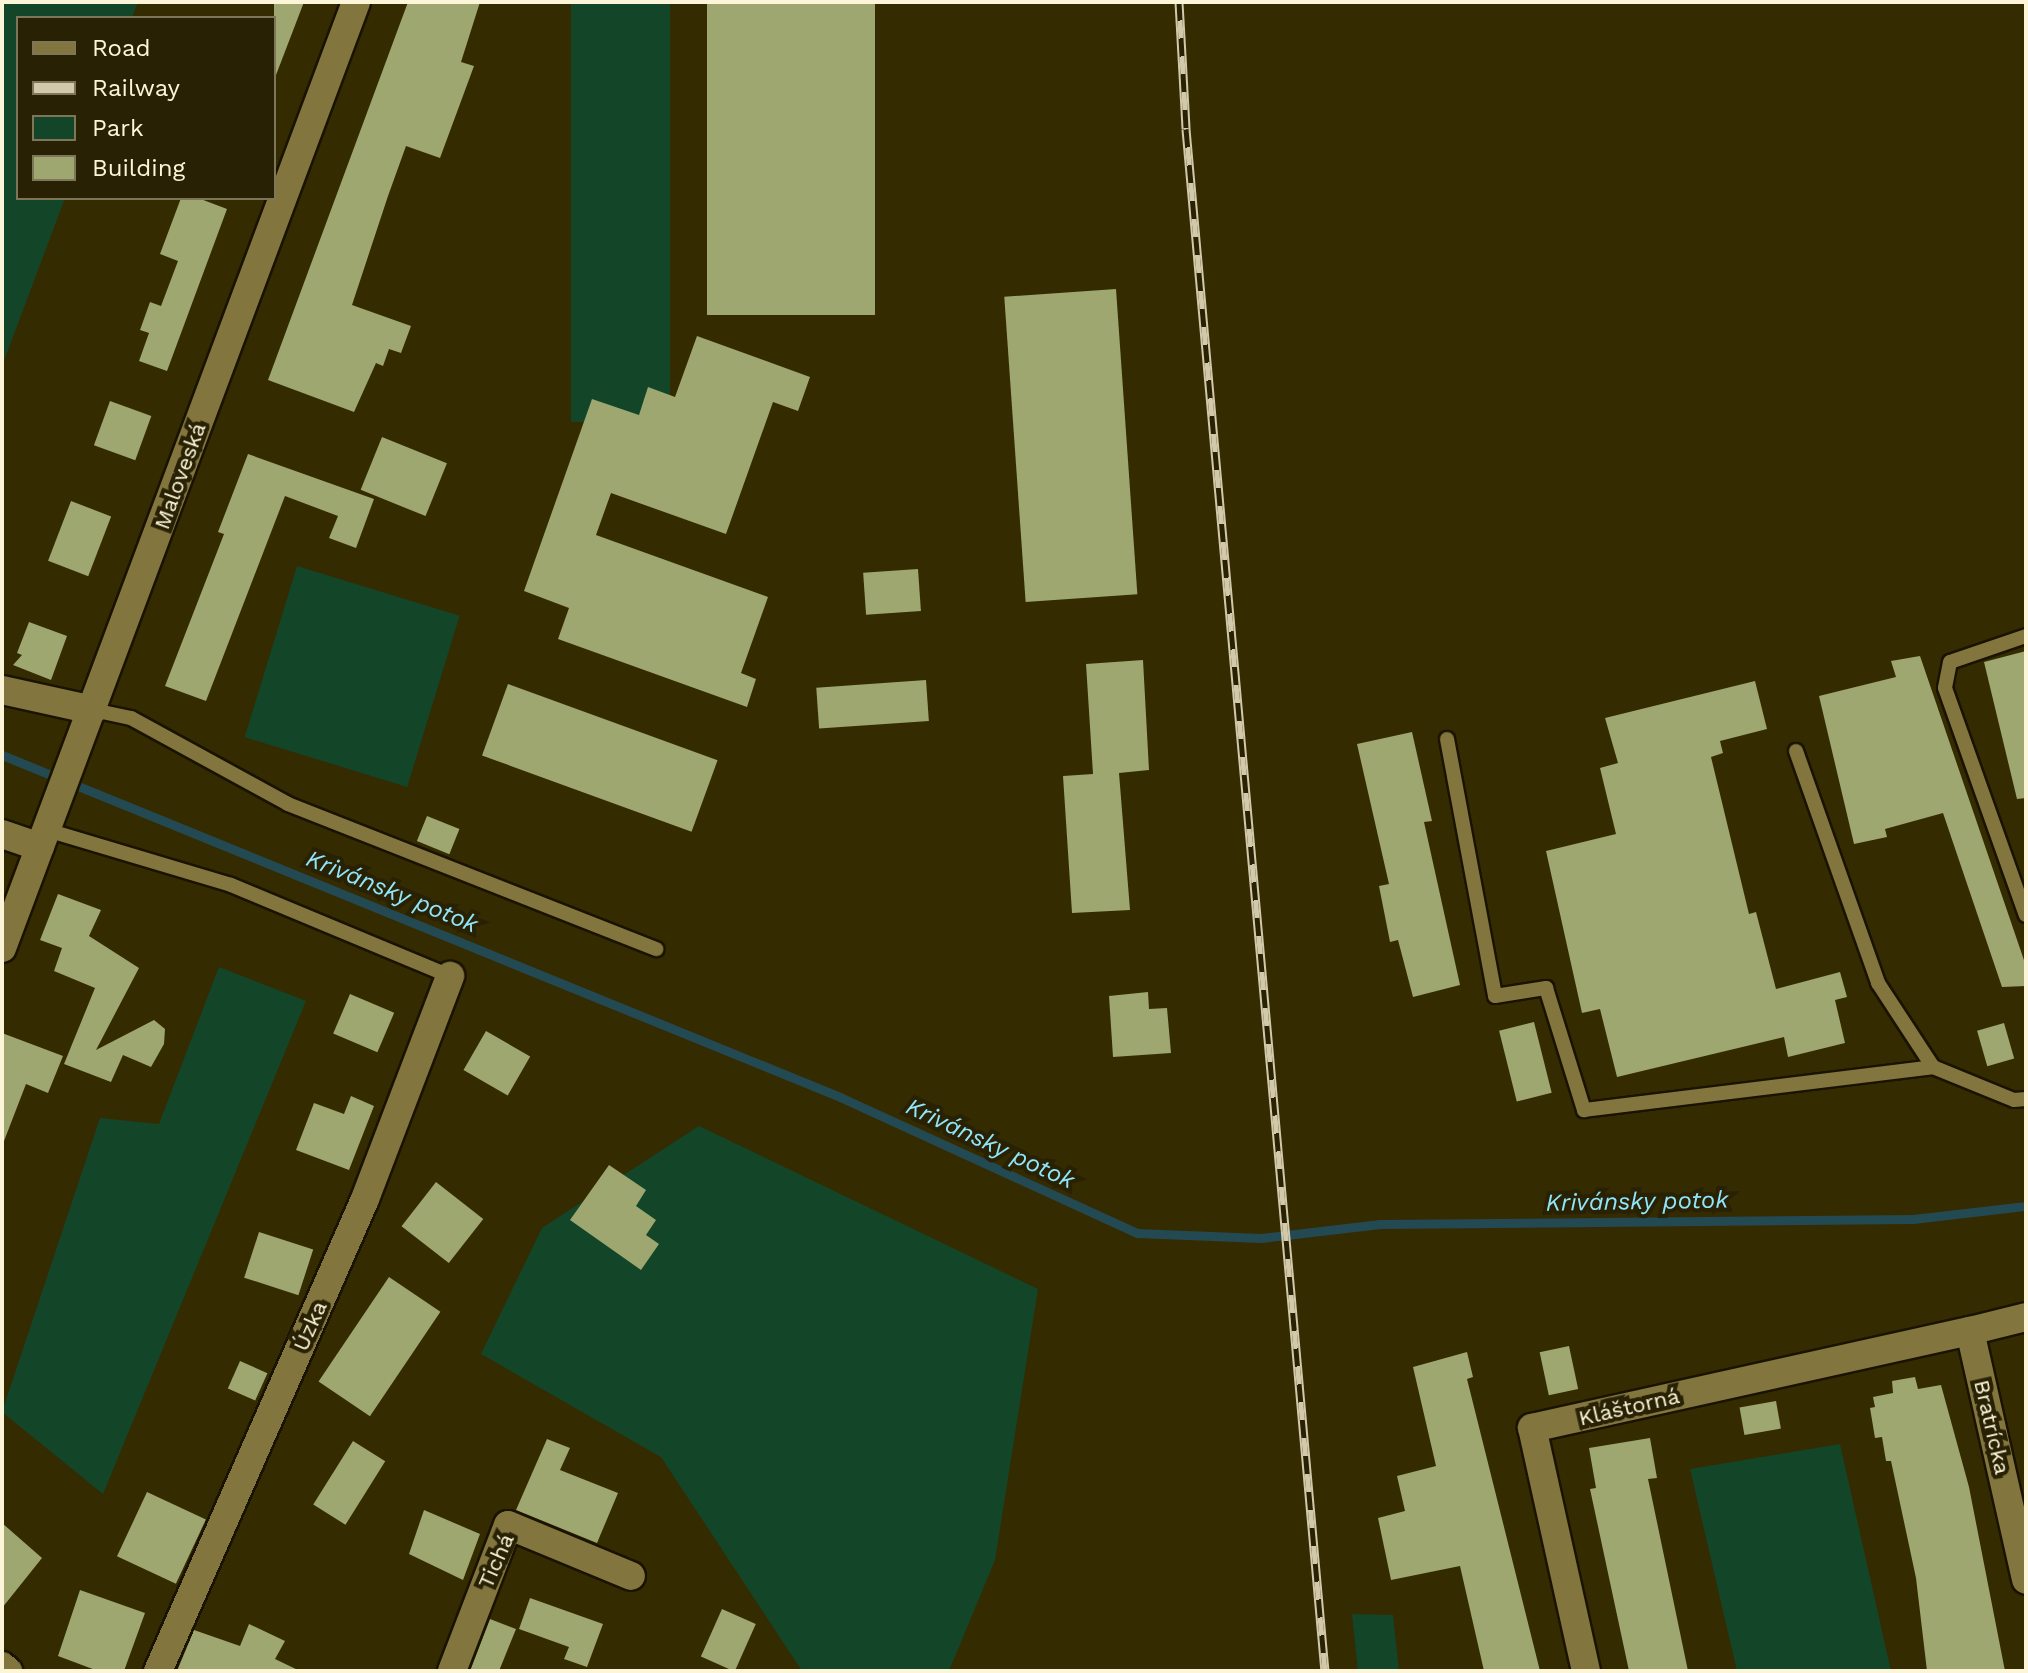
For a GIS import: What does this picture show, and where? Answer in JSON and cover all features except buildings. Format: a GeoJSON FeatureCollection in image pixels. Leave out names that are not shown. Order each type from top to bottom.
{"type":"FeatureCollection","features":[{"type":"Feature","properties":{"kind":"street","name":"Maloveská"},"geometry":{"type":"LineString","coordinates":[[2,948],[356,2]]}},
{"type":"Feature","properties":{"kind":"street"},"geometry":{"type":"LineString","coordinates":[[2,690],[91,716]]}},
{"type":"Feature","properties":{"kind":"street"},"geometry":{"type":"LineString","coordinates":[[2,834],[47,830]]}},
{"type":"Feature","properties":{"kind":"street","name":"Úzka"},"geometry":{"type":"LineString","coordinates":[[158,1671],[365,1199],[450,976]]}},
{"type":"Feature","properties":{"kind":"street"},"geometry":{"type":"LineString","coordinates":[[1970,1331],[2026,1317]]}},
{"type":"Feature","properties":{"kind":"street","name":"Bratrícka"},"geometry":{"type":"LineString","coordinates":[[1970,1331],[2026,1580]]}},
{"type":"Feature","properties":{"kind":"street","name":"Kláštorná"},"geometry":{"type":"LineString","coordinates":[[1586,1671],[1532,1428],[1970,1331]]}},
{"type":"Feature","properties":{"kind":"street","name":"Tichá"},"geometry":{"type":"LineString","coordinates":[[452,1671],[508,1525],[631,1576]]}},
{"type":"Feature","properties":{"kind":"street"},"geometry":{"type":"LineString","coordinates":[[2,1666],[8,1671]]}},
{"type":"Feature","properties":{"kind":"lane"},"geometry":{"type":"LineString","coordinates":[[2026,636],[1950,662],[1945,688],[2026,915]]}},
{"type":"Feature","properties":{"kind":"lane"},"geometry":{"type":"LineString","coordinates":[[91,716],[131,718],[288,804],[657,949]]}},
{"type":"Feature","properties":{"kind":"lane"},"geometry":{"type":"LineString","coordinates":[[1447,739],[1495,996],[1546,988],[1584,1110],[1933,1067],[2014,1100],[2026,1099]]}},
{"type":"Feature","properties":{"kind":"lane"},"geometry":{"type":"LineString","coordinates":[[1796,751],[1878,983],[1933,1067]]}},
{"type":"Feature","properties":{"kind":"lane"},"geometry":{"type":"LineString","coordinates":[[47,830],[231,885],[450,976]]}},
{"type":"Feature","properties":{"kind":"green space"},"geometry":{"type":"Polygon","coordinates":[[[4,2],[138,2],[133,16],[16,16],[16,200],[64,200],[2,366],[4,2]]]}},
{"type":"Feature","properties":{"kind":"green space"},"geometry":{"type":"Polygon","coordinates":[[[571,2],[670,2],[670,422],[571,422],[571,2]]]}},
{"type":"Feature","properties":{"kind":"green space"},"geometry":{"type":"Polygon","coordinates":[[[297,566],[460,616],[407,787],[245,737],[297,566]]]}},
{"type":"Feature","properties":{"kind":"green space"},"geometry":{"type":"Polygon","coordinates":[[[219,967],[306,1001],[103,1494],[2,1412],[100,1118],[159,1124],[219,967]]]}},
{"type":"Feature","properties":{"kind":"green space"},"geometry":{"type":"Polygon","coordinates":[[[699,1126],[1038,1289],[995,1560],[949,1671],[802,1671],[661,1457],[481,1354],[542,1228],[699,1126]]]}},
{"type":"Feature","properties":{"kind":"green space"},"geometry":{"type":"Polygon","coordinates":[[[1840,1444],[1891,1671],[1737,1671],[1690,1469],[1840,1444]]]}},
{"type":"Feature","properties":{"kind":"green space"},"geometry":{"type":"Polygon","coordinates":[[[1352,1614],[1393,1615],[1399,1671],[1358,1671],[1352,1614]]]}},
{"type":"Feature","properties":{"kind":"waterway","name":"Krivánsky potok"},"geometry":{"type":"LineString","coordinates":[[2,755],[840,1097],[1137,1233],[1261,1238],[1380,1224],[1913,1219],[2026,1206]]}},
{"type":"Feature","properties":{"kind":"railway"},"geometry":{"type":"LineString","coordinates":[[1179,2],[1186,129],[1325,1671]]}}]}
